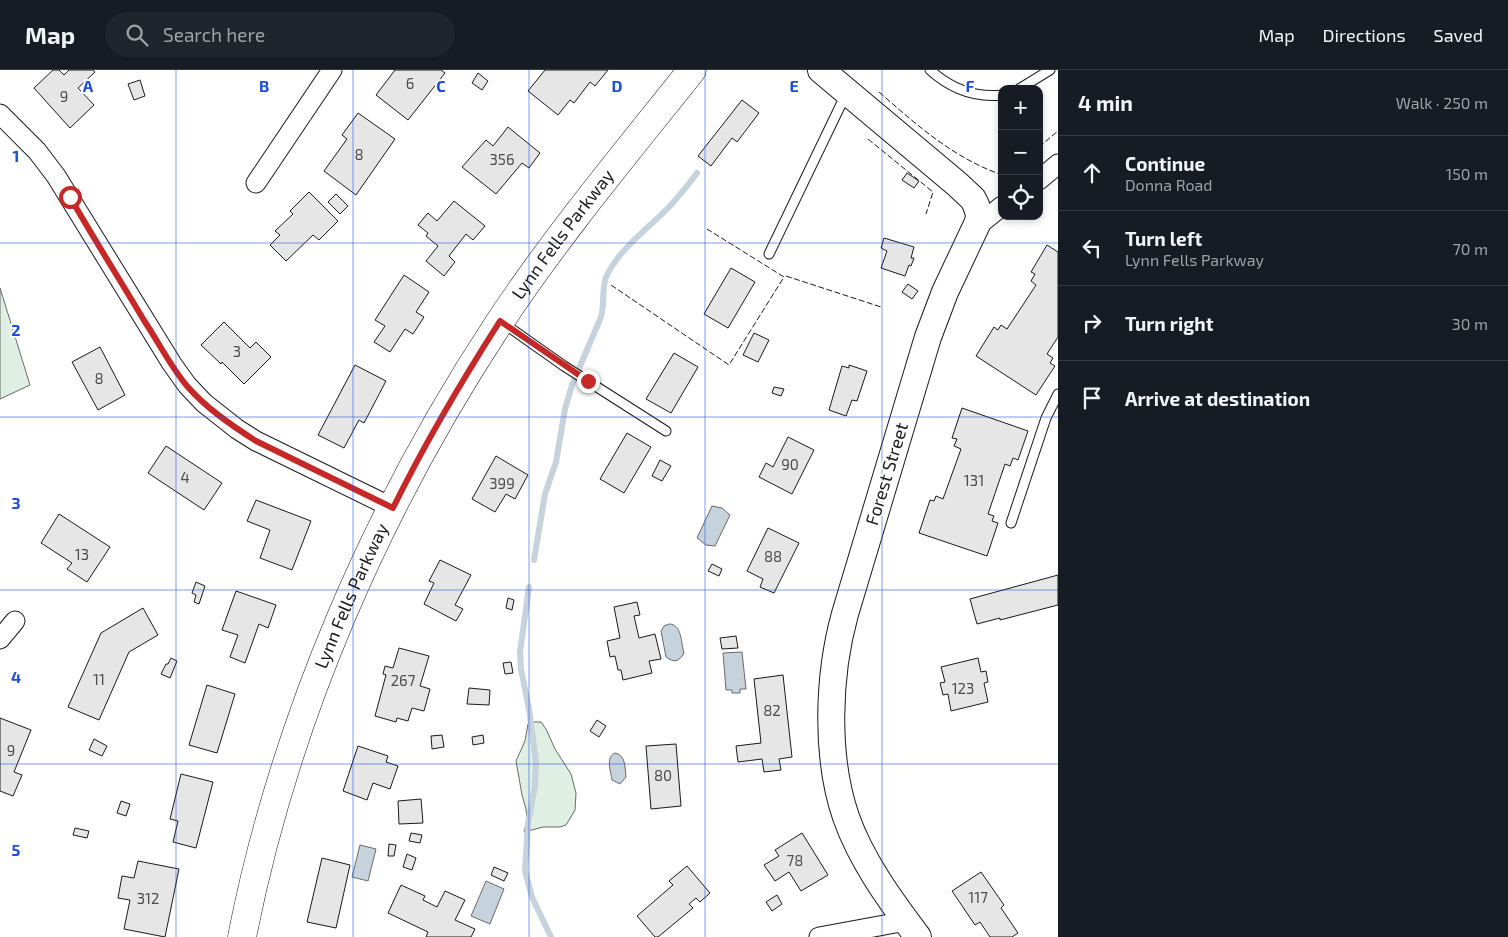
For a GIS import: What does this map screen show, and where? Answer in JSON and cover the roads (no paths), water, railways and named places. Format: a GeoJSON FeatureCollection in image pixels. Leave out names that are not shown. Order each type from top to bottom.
{"type":"FeatureCollection","features":[{"type":"Feature","properties":{"kind":"main road","name":"Lynn Fells Parkway"},"geometry":{"type":"LineString","coordinates":[[242,937],[257,867],[292,748],[320,669],[349,601],[393,508],[434,430],[500,321],[568,228],[692,70]]}},
{"type":"Feature","properties":{"kind":"street"},"geometry":{"type":"LineString","coordinates":[[256,183],[332,70]]}},
{"type":"Feature","properties":{"kind":"street"},"geometry":{"type":"LineString","coordinates":[[821,70],[958,184],[973,199],[978,211],[977,226]]}},
{"type":"Feature","properties":{"kind":"street"},"geometry":{"type":"LineString","coordinates":[[0,114],[37,151],[56,176],[187,386],[218,415],[256,441],[393,508]]}},
{"type":"Feature","properties":{"kind":"street"},"geometry":{"type":"LineString","coordinates":[[1043,177],[1058,164]]}},
{"type":"Feature","properties":{"kind":"street"},"geometry":{"type":"LineString","coordinates":[[977,226],[998,209]]}},
{"type":"Feature","properties":{"kind":"street","name":"Forest Street"},"geometry":{"type":"LineString","coordinates":[[912,929],[858,846],[840,798],[832,734],[834,662],[838,638],[928,337],[945,292],[977,226]]}},
{"type":"Feature","properties":{"kind":"street"},"geometry":{"type":"LineString","coordinates":[[0,639],[15,621]]}},
{"type":"Feature","properties":{"kind":"street"},"geometry":{"type":"LineString","coordinates":[[819,937],[912,929]]}},
{"type":"Feature","properties":{"kind":"lane"},"geometry":{"type":"LineString","coordinates":[[930,70],[940,78],[969,93],[985,96],[998,95]]}},
{"type":"Feature","properties":{"kind":"lane"},"geometry":{"type":"LineString","coordinates":[[1026,85],[1050,70]]}},
{"type":"Feature","properties":{"kind":"lane"},"geometry":{"type":"LineString","coordinates":[[769,254],[847,92]]}},
{"type":"Feature","properties":{"kind":"lane"},"geometry":{"type":"LineString","coordinates":[[500,321],[564,366],[666,431]]}},
{"type":"Feature","properties":{"kind":"lane"},"geometry":{"type":"LineString","coordinates":[[1011,523],[1046,418],[1058,394]]}},
{"type":"Feature","properties":{"kind":"waterway"},"geometry":{"type":"LineString","coordinates":[[534,560],[545,494],[556,462],[565,409],[572,385],[601,317],[604,285],[607,275],[620,256],[670,206],[697,173]]}},
{"type":"Feature","properties":{"kind":"waterway"},"geometry":{"type":"LineString","coordinates":[[529,587],[520,652],[536,761],[535,786],[528,823],[525,871],[532,897],[551,937]]}}]}
